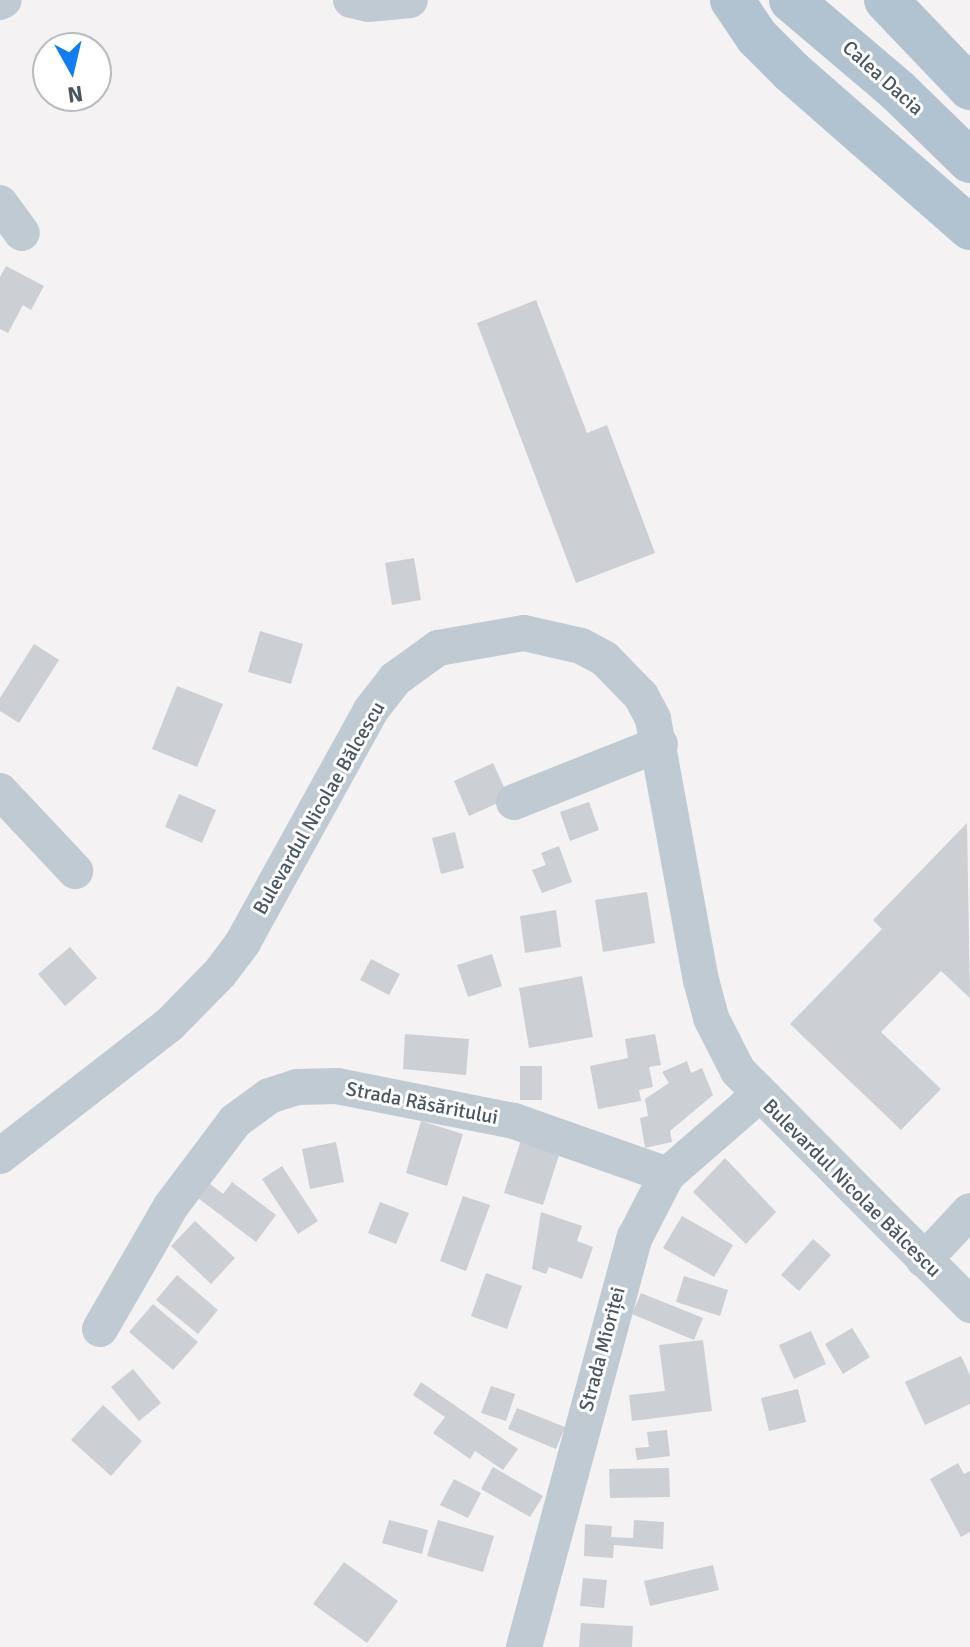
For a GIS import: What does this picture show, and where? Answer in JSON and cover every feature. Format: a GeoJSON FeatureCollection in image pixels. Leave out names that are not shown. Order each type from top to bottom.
{"type":"FeatureCollection","features":[{"type":"Feature","properties":{"kind":"main road"},"geometry":{"type":"LineString","coordinates":[[732,0],[757,37],[792,72],[970,228]]}},
{"type":"Feature","properties":{"kind":"main road","name":"Calea Dacia"},"geometry":{"type":"LineString","coordinates":[[791,0],[897,90],[970,161]]}},
{"type":"Feature","properties":{"kind":"main road"},"geometry":{"type":"LineString","coordinates":[[886,0],[970,88]]}},
{"type":"Feature","properties":{"kind":"street"},"geometry":{"type":"LineString","coordinates":[[351,0],[368,4],[410,0]]}},
{"type":"Feature","properties":{"kind":"street"},"geometry":{"type":"LineString","coordinates":[[0,203],[22,233]]}},
{"type":"Feature","properties":{"kind":"street","name":"Bulevardul Nicolae Bălcescu"},"geometry":{"type":"LineString","coordinates":[[0,1156],[169,1025],[220,973],[243,942],[371,710],[419,660],[460,640],[524,633],[581,646],[605,659],[641,696],[660,744],[711,1018],[758,1096],[970,1305]]}},
{"type":"Feature","properties":{"kind":"street"},"geometry":{"type":"LineString","coordinates":[[514,802],[660,744]]}},
{"type":"Feature","properties":{"kind":"street"},"geometry":{"type":"LineString","coordinates":[[0,791],[75,871]]}},
{"type":"Feature","properties":{"kind":"street","name":"Strada Răsăritului"},"geometry":{"type":"LineString","coordinates":[[100,1329],[171,1206],[235,1121],[269,1096],[297,1087],[337,1086],[514,1121],[667,1175]]}},
{"type":"Feature","properties":{"kind":"street","name":"Strada Mioriței"},"geometry":{"type":"LineString","coordinates":[[524,1647],[612,1306],[635,1237],[667,1175],[758,1096]]}},
{"type":"Feature","properties":{"kind":"street"},"geometry":{"type":"LineString","coordinates":[[924,1260],[970,1211]]}},
{"type":"Feature","properties":{"kind":"building"},"geometry":{"type":"Polygon","coordinates":[[[6,266],[44,286],[31,310],[23,305],[8,333],[0,329],[0,277],[6,266]]]}},
{"type":"Feature","properties":{"kind":"building"},"geometry":{"type":"Polygon","coordinates":[[[536,300],[587,433],[607,425],[655,553],[576,583],[477,323],[536,300]]]}},
{"type":"Feature","properties":{"kind":"building"},"geometry":{"type":"Polygon","coordinates":[[[414,558],[421,600],[392,605],[385,563],[414,558]]]}},
{"type":"Feature","properties":{"kind":"building"},"geometry":{"type":"Polygon","coordinates":[[[260,631],[303,644],[291,684],[248,672],[260,631]]]}},
{"type":"Feature","properties":{"kind":"building"},"geometry":{"type":"Polygon","coordinates":[[[34,644],[59,660],[19,723],[0,711],[0,698],[34,644]]]}},
{"type":"Feature","properties":{"kind":"building"},"geometry":{"type":"Polygon","coordinates":[[[177,686],[223,704],[197,767],[152,749],[177,686]]]}},
{"type":"Feature","properties":{"kind":"building"},"geometry":{"type":"Polygon","coordinates":[[[493,763],[509,798],[469,816],[454,781],[493,763]]]}},
{"type":"Feature","properties":{"kind":"building"},"geometry":{"type":"Polygon","coordinates":[[[179,794],[216,810],[202,843],[165,827],[179,794]]]}},
{"type":"Feature","properties":{"kind":"building"},"geometry":{"type":"Polygon","coordinates":[[[589,802],[599,830],[570,841],[560,812],[589,802]]]}},
{"type":"Feature","properties":{"kind":"building"},"geometry":{"type":"Polygon","coordinates":[[[967,823],[970,998],[941,971],[881,1032],[941,1089],[901,1130],[790,1024],[882,929],[873,920],[967,823]]]}},
{"type":"Feature","properties":{"kind":"building"},"geometry":{"type":"Polygon","coordinates":[[[455,832],[464,868],[441,874],[432,838],[455,832]]]}},
{"type":"Feature","properties":{"kind":"building"},"geometry":{"type":"Polygon","coordinates":[[[559,846],[572,882],[542,893],[532,870],[546,865],[541,853],[559,846]]]}},
{"type":"Feature","properties":{"kind":"building"},"geometry":{"type":"Polygon","coordinates":[[[647,892],[655,943],[603,952],[595,900],[647,892]]]}},
{"type":"Feature","properties":{"kind":"building"},"geometry":{"type":"Polygon","coordinates":[[[556,910],[561,947],[525,953],[520,916],[556,910]]]}},
{"type":"Feature","properties":{"kind":"building"},"geometry":{"type":"Polygon","coordinates":[[[70,947],[97,978],[65,1006],[38,974],[70,947]]]}},
{"type":"Feature","properties":{"kind":"building"},"geometry":{"type":"Polygon","coordinates":[[[492,954],[502,986],[468,997],[457,965],[492,954]]]}},
{"type":"Feature","properties":{"kind":"building"},"geometry":{"type":"Polygon","coordinates":[[[371,959],[400,974],[389,995],[360,980],[371,959]]]}},
{"type":"Feature","properties":{"kind":"building"},"geometry":{"type":"Polygon","coordinates":[[[582,976],[593,1037],[529,1048],[519,988],[582,976]]]}},
{"type":"Feature","properties":{"kind":"building"},"geometry":{"type":"Polygon","coordinates":[[[405,1034],[469,1039],[466,1075],[403,1069],[405,1034]]]}},
{"type":"Feature","properties":{"kind":"building"},"geometry":{"type":"Polygon","coordinates":[[[655,1034],[661,1065],[649,1067],[653,1087],[639,1090],[641,1101],[598,1109],[590,1066],[628,1058],[625,1039],[655,1034]]]}},
{"type":"Feature","properties":{"kind":"building"},"geometry":{"type":"Polygon","coordinates":[[[687,1061],[691,1073],[702,1068],[713,1095],[670,1131],[672,1142],[645,1148],[640,1118],[648,1116],[645,1099],[669,1083],[662,1072],[687,1061]]]}},
{"type":"Feature","properties":{"kind":"building"},"geometry":{"type":"Polygon","coordinates":[[[520,1066],[542,1066],[542,1100],[520,1100],[520,1066]]]}},
{"type":"Feature","properties":{"kind":"building"},"geometry":{"type":"Polygon","coordinates":[[[421,1121],[463,1134],[447,1186],[406,1173],[421,1121]]]}},
{"type":"Feature","properties":{"kind":"building"},"geometry":{"type":"Polygon","coordinates":[[[522,1137],[561,1149],[543,1205],[504,1193],[522,1137]]]}},
{"type":"Feature","properties":{"kind":"building"},"geometry":{"type":"Polygon","coordinates":[[[336,1142],[344,1182],[310,1189],[302,1149],[336,1142]]]}},
{"type":"Feature","properties":{"kind":"building"},"geometry":{"type":"Polygon","coordinates":[[[725,1158],[776,1212],[746,1244],[693,1192],[725,1158]]]}},
{"type":"Feature","properties":{"kind":"building"},"geometry":{"type":"Polygon","coordinates":[[[282,1166],[318,1221],[298,1234],[262,1179],[282,1166]]]}},
{"type":"Feature","properties":{"kind":"building"},"geometry":{"type":"Polygon","coordinates":[[[232,1182],[276,1215],[256,1242],[198,1198],[209,1183],[223,1194],[232,1182]]]}},
{"type":"Feature","properties":{"kind":"building"},"geometry":{"type":"Polygon","coordinates":[[[463,1196],[490,1205],[466,1271],[440,1261],[463,1196]]]}},
{"type":"Feature","properties":{"kind":"building"},"geometry":{"type":"Polygon","coordinates":[[[380,1202],[409,1213],[396,1244],[368,1233],[380,1202]]]}},
{"type":"Feature","properties":{"kind":"building"},"geometry":{"type":"Polygon","coordinates":[[[541,1212],[582,1226],[577,1241],[593,1247],[582,1279],[549,1267],[546,1274],[532,1269],[541,1212]]]}},
{"type":"Feature","properties":{"kind":"building"},"geometry":{"type":"Polygon","coordinates":[[[682,1216],[733,1245],[714,1277],[663,1248],[682,1216]]]}},
{"type":"Feature","properties":{"kind":"building"},"geometry":{"type":"Polygon","coordinates":[[[195,1221],[235,1258],[211,1284],[171,1246],[195,1221]]]}},
{"type":"Feature","properties":{"kind":"building"},"geometry":{"type":"Polygon","coordinates":[[[813,1239],[831,1255],[799,1291],[781,1275],[813,1239]]]}},
{"type":"Feature","properties":{"kind":"building"},"geometry":{"type":"Polygon","coordinates":[[[486,1273],[522,1286],[507,1329],[471,1316],[486,1273]]]}},
{"type":"Feature","properties":{"kind":"building"},"geometry":{"type":"Polygon","coordinates":[[[177,1275],[218,1310],[198,1334],[156,1300],[177,1275]]]}},
{"type":"Feature","properties":{"kind":"building"},"geometry":{"type":"Polygon","coordinates":[[[684,1276],[728,1290],[720,1316],[676,1302],[684,1276]]]}},
{"type":"Feature","properties":{"kind":"building"},"geometry":{"type":"Polygon","coordinates":[[[641,1293],[703,1318],[694,1340],[632,1314],[641,1293]]]}},
{"type":"Feature","properties":{"kind":"building"},"geometry":{"type":"Polygon","coordinates":[[[153,1304],[198,1342],[173,1370],[129,1332],[153,1304]]]}},
{"type":"Feature","properties":{"kind":"building"},"geometry":{"type":"Polygon","coordinates":[[[852,1328],[870,1357],[843,1374],[825,1344],[852,1328]]]}},
{"type":"Feature","properties":{"kind":"building"},"geometry":{"type":"Polygon","coordinates":[[[811,1331],[826,1364],[794,1379],[779,1345],[811,1331]]]}},
{"type":"Feature","properties":{"kind":"building"},"geometry":{"type":"Polygon","coordinates":[[[703,1340],[712,1411],[632,1421],[629,1395],[665,1391],[659,1345],[703,1340]]]}},
{"type":"Feature","properties":{"kind":"building"},"geometry":{"type":"Polygon","coordinates":[[[961,1356],[970,1375],[970,1404],[925,1425],[905,1382],[961,1356]]]}},
{"type":"Feature","properties":{"kind":"building"},"geometry":{"type":"Polygon","coordinates":[[[133,1369],[161,1403],[139,1421],[111,1387],[133,1369]]]}},
{"type":"Feature","properties":{"kind":"building"},"geometry":{"type":"Polygon","coordinates":[[[421,1382],[518,1449],[503,1470],[475,1451],[470,1459],[433,1433],[445,1417],[413,1395],[421,1382]]]}},
{"type":"Feature","properties":{"kind":"building"},"geometry":{"type":"Polygon","coordinates":[[[491,1386],[515,1394],[506,1421],[481,1413],[491,1386]]]}},
{"type":"Feature","properties":{"kind":"building"},"geometry":{"type":"Polygon","coordinates":[[[798,1389],[806,1422],[769,1431],[761,1398],[798,1389]]]}},
{"type":"Feature","properties":{"kind":"building"},"geometry":{"type":"Polygon","coordinates":[[[103,1405],[142,1441],[111,1476],[71,1440],[103,1405]]]}},
{"type":"Feature","properties":{"kind":"building"},"geometry":{"type":"Polygon","coordinates":[[[517,1408],[565,1427],[556,1449],[508,1429],[517,1408]]]}},
{"type":"Feature","properties":{"kind":"building"},"geometry":{"type":"Polygon","coordinates":[[[667,1430],[670,1456],[637,1460],[635,1448],[649,1447],[647,1432],[667,1430]]]}},
{"type":"Feature","properties":{"kind":"building"},"geometry":{"type":"Polygon","coordinates":[[[958,1463],[964,1474],[970,1471],[970,1532],[961,1537],[930,1479],[958,1463]]]}},
{"type":"Feature","properties":{"kind":"building"},"geometry":{"type":"Polygon","coordinates":[[[493,1467],[543,1496],[530,1517],[481,1489],[493,1467]]]}},
{"type":"Feature","properties":{"kind":"building"},"geometry":{"type":"Polygon","coordinates":[[[669,1468],[670,1497],[610,1498],[609,1469],[669,1468]]]}},
{"type":"Feature","properties":{"kind":"building"},"geometry":{"type":"Polygon","coordinates":[[[454,1479],[481,1493],[468,1518],[440,1505],[454,1479]]]}},
{"type":"Feature","properties":{"kind":"building"},"geometry":{"type":"Polygon","coordinates":[[[389,1520],[428,1530],[422,1554],[382,1543],[389,1520]]]}},
{"type":"Feature","properties":{"kind":"building"},"geometry":{"type":"Polygon","coordinates":[[[438,1520],[494,1536],[483,1572],[427,1556],[438,1520]]]}},
{"type":"Feature","properties":{"kind":"building"},"geometry":{"type":"Polygon","coordinates":[[[634,1520],[664,1522],[663,1549],[614,1545],[613,1558],[584,1556],[585,1524],[612,1526],[611,1537],[633,1538],[634,1520]]]}},
{"type":"Feature","properties":{"kind":"building"},"geometry":{"type":"Polygon","coordinates":[[[344,1562],[398,1601],[367,1643],[313,1604],[344,1562]]]}},
{"type":"Feature","properties":{"kind":"building"},"geometry":{"type":"Polygon","coordinates":[[[713,1565],[719,1590],[650,1606],[644,1581],[713,1565]]]}},
{"type":"Feature","properties":{"kind":"building"},"geometry":{"type":"Polygon","coordinates":[[[583,1578],[607,1580],[604,1608],[580,1606],[583,1578]]]}},
{"type":"Feature","properties":{"kind":"building"},"geometry":{"type":"Polygon","coordinates":[[[581,1623],[633,1626],[632,1647],[579,1647],[581,1623]]]}}]}
